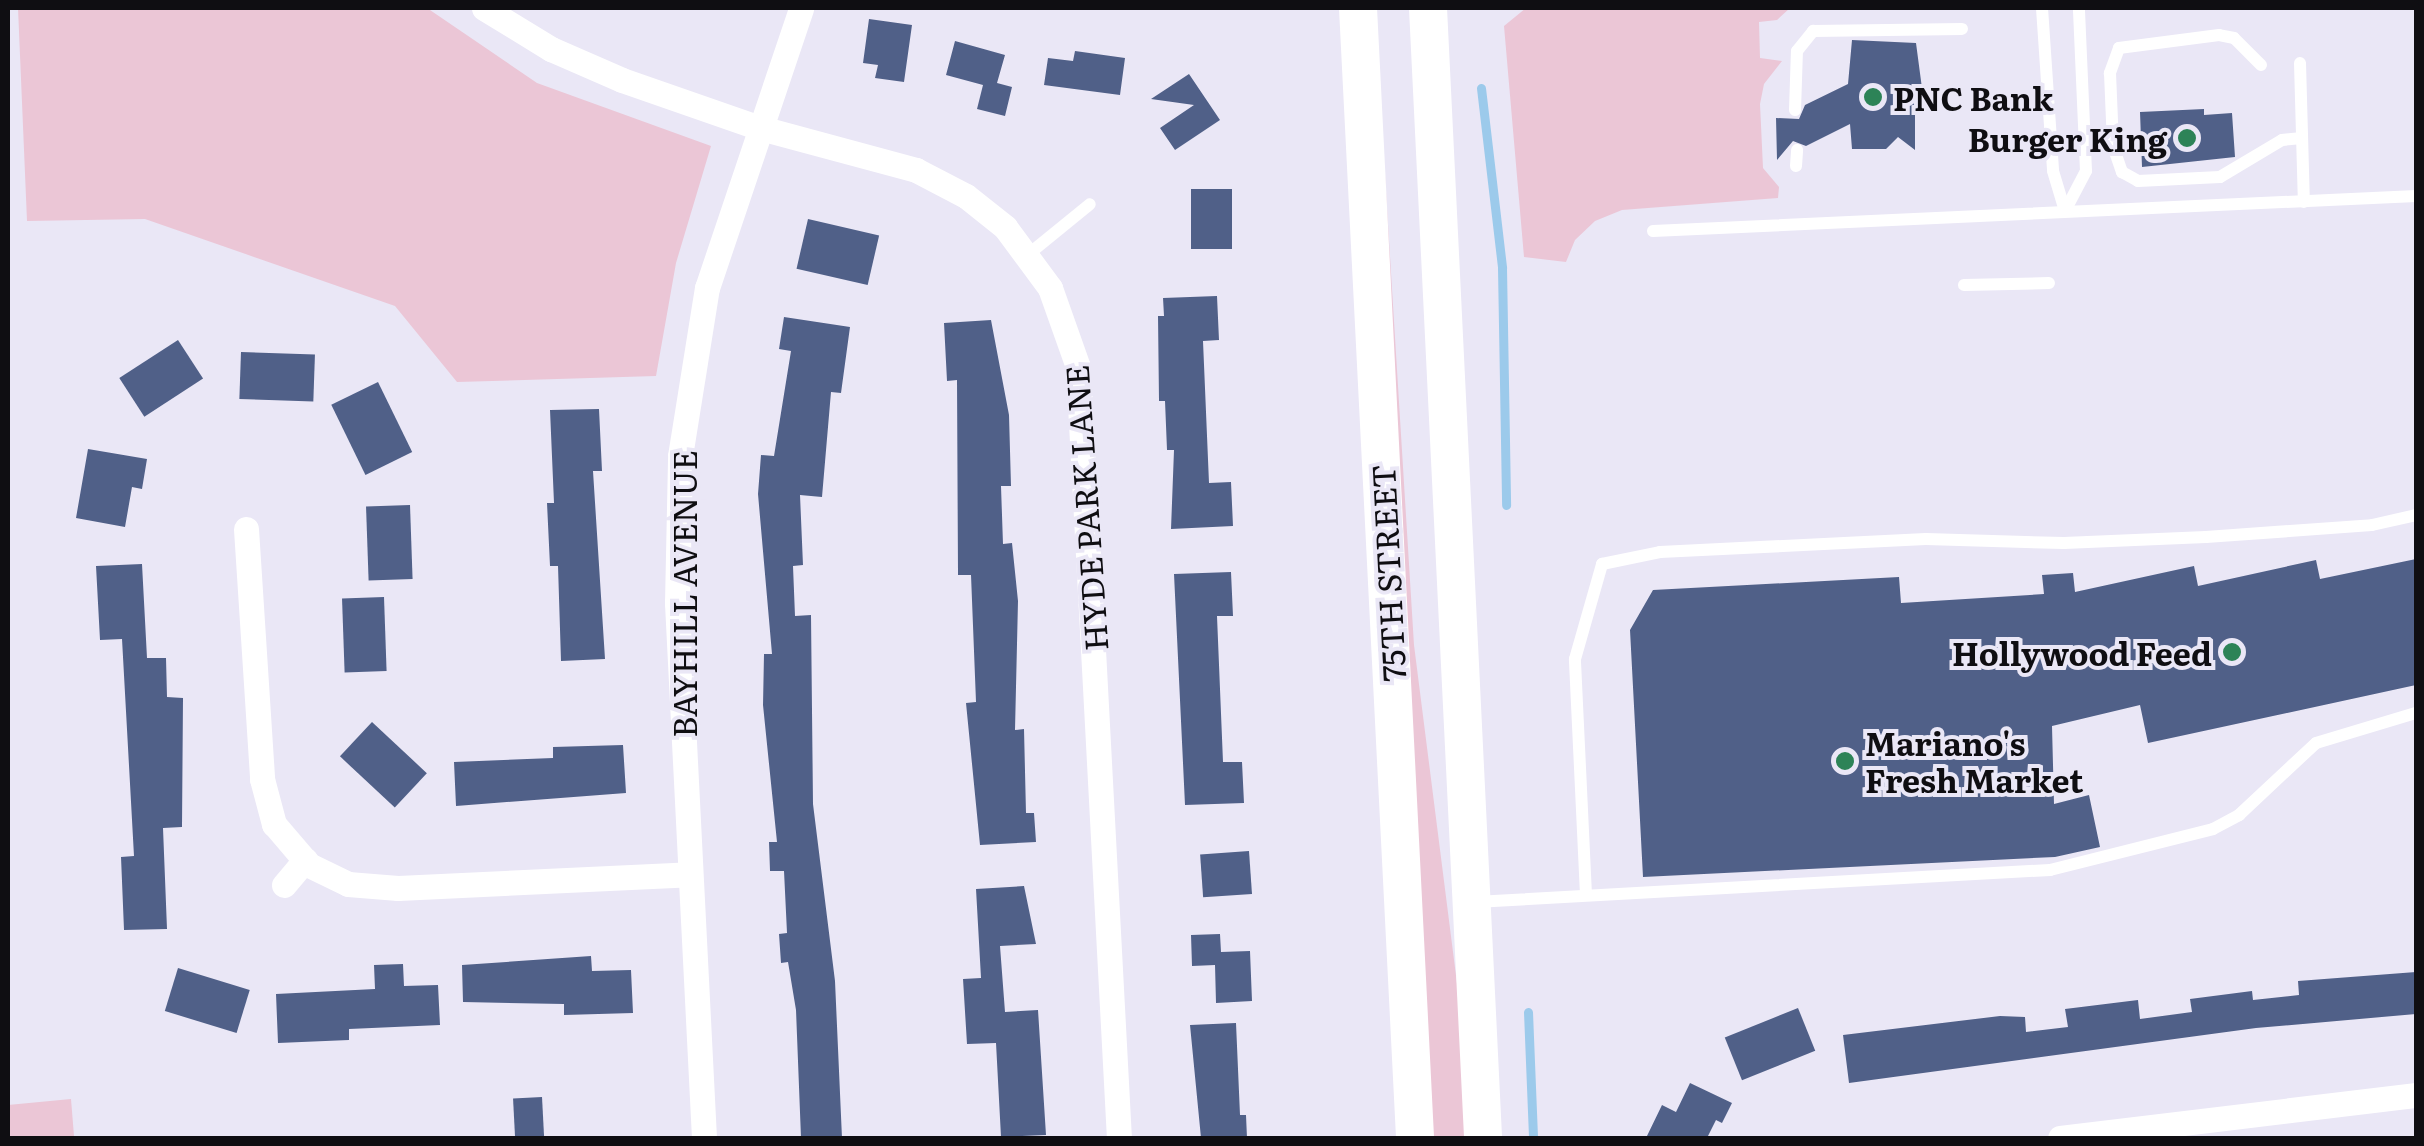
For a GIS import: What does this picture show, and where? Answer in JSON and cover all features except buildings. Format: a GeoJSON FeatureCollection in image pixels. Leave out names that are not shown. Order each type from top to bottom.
{"type":"FeatureCollection","features":[{"type":"Feature","properties":{"kind":"main road","name":"75TH STREET"},"geometry":{"type":"LineString","coordinates":[[1358,8],[1415,1138]]}},
{"type":"Feature","properties":{"kind":"main road"},"geometry":{"type":"LineString","coordinates":[[1428,8],[1483,1138]]}},
{"type":"Feature","properties":{"kind":"street","name":"HYDE PARK LANE"},"geometry":{"type":"LineString","coordinates":[[484,8],[551,49],[622,80],[757,128],[916,170],[966,196],[1030,254],[1058,306],[1078,368],[1119,1138]]}},
{"type":"Feature","properties":{"kind":"street","name":"BAYHILL AVENUE"},"geometry":{"type":"LineString","coordinates":[[704,1138],[677,603],[680,456],[707,288],[757,128],[801,8]]}},
{"type":"Feature","properties":{"kind":"street"},"geometry":{"type":"LineString","coordinates":[[246,528],[262,779],[274,824],[304,860],[334,880],[398,888],[690,874]]}},
{"type":"Feature","properties":{"kind":"street"},"geometry":{"type":"LineString","coordinates":[[284,886],[304,860]]}},
{"type":"Feature","properties":{"kind":"street"},"geometry":{"type":"LineString","coordinates":[[2060,1138],[2416,1095]]}},
{"type":"Feature","properties":{"kind":"lane"},"geometry":{"type":"LineString","coordinates":[[2042,8],[2052,171],[2065,211]]}},
{"type":"Feature","properties":{"kind":"lane"},"geometry":{"type":"LineString","coordinates":[[2065,211],[2086,171],[2079,8]]}},
{"type":"Feature","properties":{"kind":"lane"},"geometry":{"type":"LineString","coordinates":[[1794,110],[1797,52],[1813,31],[1962,28]]}},
{"type":"Feature","properties":{"kind":"lane"},"geometry":{"type":"LineString","coordinates":[[2261,66],[2234,38],[2219,34],[2119,48],[2110,73],[2113,146],[2122,172],[2138,181],[2220,176],[2282,140],[2302,138]]}},
{"type":"Feature","properties":{"kind":"lane"},"geometry":{"type":"LineString","coordinates":[[2300,64],[2304,202]]}},
{"type":"Feature","properties":{"kind":"lane"},"geometry":{"type":"LineString","coordinates":[[1796,166],[1797,150]]}},
{"type":"Feature","properties":{"kind":"lane"},"geometry":{"type":"LineString","coordinates":[[1653,231],[2416,196]]}},
{"type":"Feature","properties":{"kind":"lane"},"geometry":{"type":"LineString","coordinates":[[1030,254],[1090,204]]}},
{"type":"Feature","properties":{"kind":"lane"},"geometry":{"type":"LineString","coordinates":[[1964,286],[2049,282]]}},
{"type":"Feature","properties":{"kind":"lane"},"geometry":{"type":"LineString","coordinates":[[1586,895],[1576,659],[1602,564],[1660,552],[1926,538],[2064,543],[2206,537],[2372,525],[2416,515]]}},
{"type":"Feature","properties":{"kind":"lane"},"geometry":{"type":"LineString","coordinates":[[1472,902],[2066,866],[2213,829],[2239,815],[2316,742],[2416,714]]}},
{"type":"Feature","properties":{"kind":"shaded area"},"geometry":{"type":"Polygon","coordinates":[[[18,8],[427,8],[537,83],[711,146],[676,263],[656,376],[457,382],[395,306],[145,219],[27,221],[18,8]]]}},
{"type":"Feature","properties":{"kind":"shaded area"},"geometry":{"type":"Polygon","coordinates":[[[1526,8],[1790,8],[1777,20],[1759,22],[1760,58],[1782,61],[1764,84],[1760,104],[1763,168],[1779,187],[1778,198],[1622,210],[1595,221],[1575,240],[1566,262],[1524,257],[1504,26],[1526,8]]]}},
{"type":"Feature","properties":{"kind":"shaded area"},"geometry":{"type":"Polygon","coordinates":[[[1378,62],[1414,645],[1460,1007],[1466,1138],[1433,1138],[1378,62]]]}},
{"type":"Feature","properties":{"kind":"shaded area"},"geometry":{"type":"Polygon","coordinates":[[[71,1099],[74,1136],[8,1138],[8,1105],[71,1099]]]}},
{"type":"Feature","properties":{"kind":"waterway"},"geometry":{"type":"LineString","coordinates":[[1481,88],[1502,268],[1506,505]]}},
{"type":"Feature","properties":{"kind":"waterway"},"geometry":{"type":"LineString","coordinates":[[1528,1012],[1533,1138]]}},
{"type":"Feature","properties":{"kind":"place","name":"PNC Bank"},"geometry":{"type":"Point","coordinates":[1873,97]}},
{"type":"Feature","properties":{"kind":"place","name":"Burger King"},"geometry":{"type":"Point","coordinates":[2187,138]}},
{"type":"Feature","properties":{"kind":"place","name":"Hollywood Feed"},"geometry":{"type":"Point","coordinates":[2232,652]}},
{"type":"Feature","properties":{"kind":"place","name":"Mariano's Fresh Market"},"geometry":{"type":"Point","coordinates":[1845,761]}}]}
